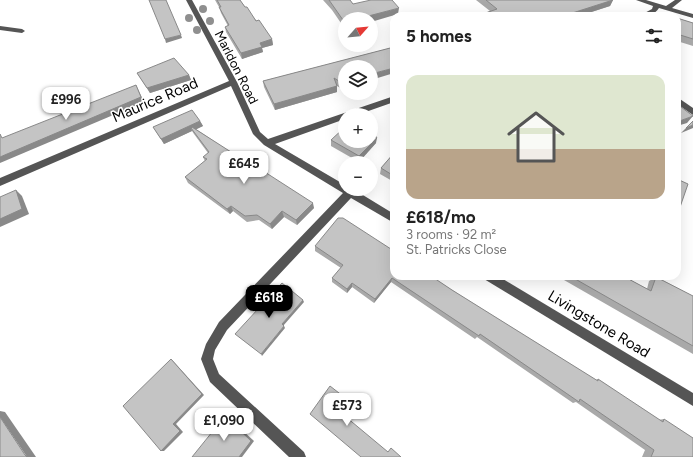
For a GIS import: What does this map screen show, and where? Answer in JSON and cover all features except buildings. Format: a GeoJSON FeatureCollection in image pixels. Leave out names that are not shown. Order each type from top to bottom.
{"type":"FeatureCollection","features":[{"type":"Feature","properties":{"kind":"street","name":"Marldon Road"},"geometry":{"type":"LineString","coordinates":[[189,0],[233,82],[257,134],[267,143]]}},
{"type":"Feature","properties":{"kind":"street"},"geometry":{"type":"LineString","coordinates":[[639,0],[680,12]]}},
{"type":"Feature","properties":{"kind":"street"},"geometry":{"type":"LineString","coordinates":[[667,8],[678,0]]}},
{"type":"Feature","properties":{"kind":"street"},"geometry":{"type":"LineString","coordinates":[[651,12],[655,10],[657,5]]}},
{"type":"Feature","properties":{"kind":"street"},"geometry":{"type":"LineString","coordinates":[[681,12],[693,16]]}},
{"type":"Feature","properties":{"kind":"street"},"geometry":{"type":"LineString","coordinates":[[0,28],[22,32]]}},
{"type":"Feature","properties":{"kind":"street","name":"Maurice Road"},"geometry":{"type":"LineString","coordinates":[[0,182],[233,82]]}},
{"type":"Feature","properties":{"kind":"street"},"geometry":{"type":"LineString","coordinates":[[369,108],[390,101]]}},
{"type":"Feature","properties":{"kind":"street"},"geometry":{"type":"LineString","coordinates":[[681,103],[693,112]]}},
{"type":"Feature","properties":{"kind":"street"},"geometry":{"type":"LineString","coordinates":[[267,143],[338,118]]}},
{"type":"Feature","properties":{"kind":"street"},"geometry":{"type":"LineString","coordinates":[[267,143],[338,185]]}},
{"type":"Feature","properties":{"kind":"street"},"geometry":{"type":"LineString","coordinates":[[299,457],[214,378],[207,359],[210,348],[223,326],[346,196]]}},
{"type":"Feature","properties":{"kind":"street"},"geometry":{"type":"LineString","coordinates":[[357,196],[390,217]]}},
{"type":"Feature","properties":{"kind":"street","name":"Livingstone Road"},"geometry":{"type":"LineString","coordinates":[[495,280],[693,400]]}}]}
